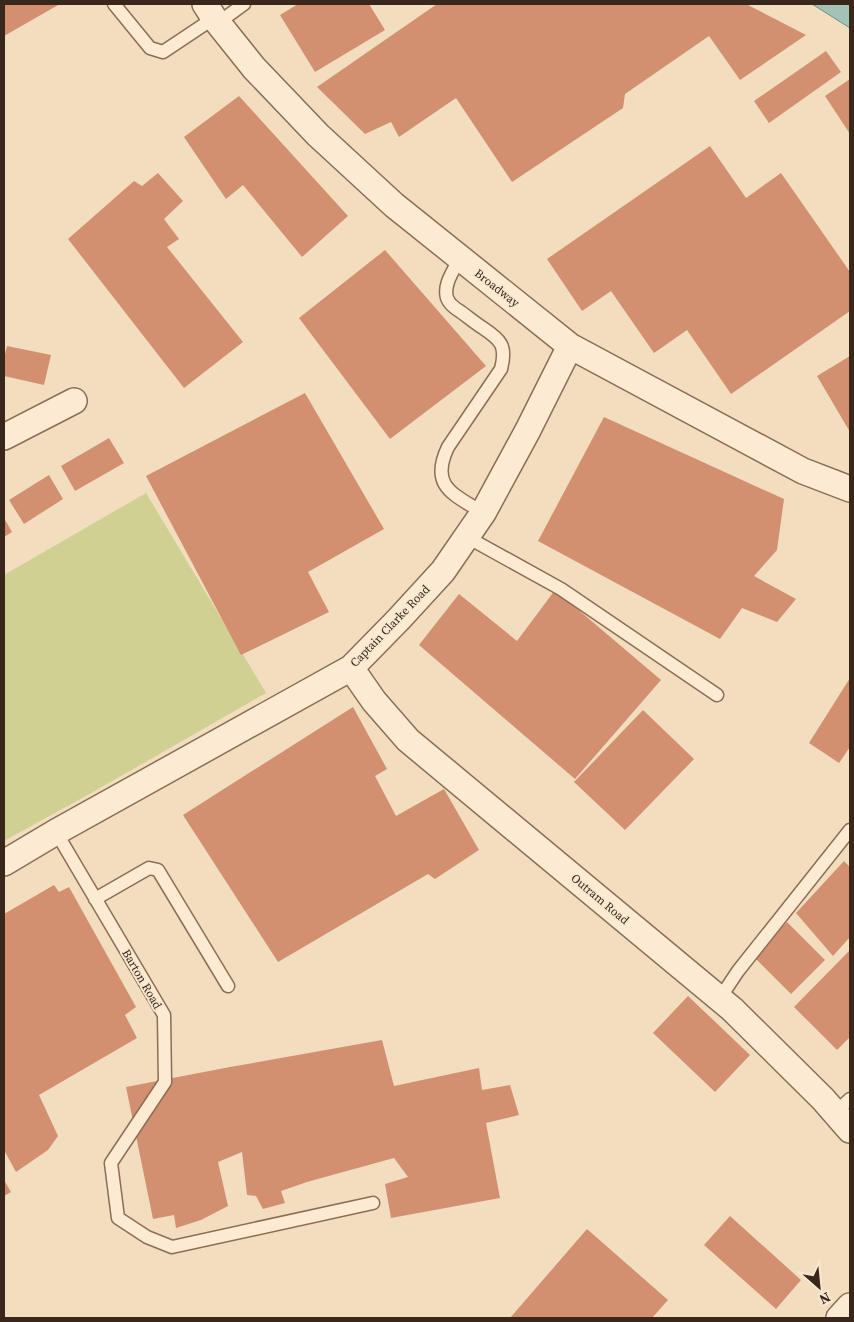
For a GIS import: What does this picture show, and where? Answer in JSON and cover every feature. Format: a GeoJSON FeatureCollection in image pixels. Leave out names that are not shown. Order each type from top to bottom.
{"type":"FeatureCollection","features":[{"type":"Feature","properties":{"kind":"street","name":"Broadway"},"geometry":{"type":"LineString","coordinates":[[212,15],[254,68],[318,135],[394,206],[570,346],[803,471],[850,489]]}},
{"type":"Feature","properties":{"kind":"street","name":"Captain Clarke Road"},"geometry":{"type":"LineString","coordinates":[[4,863],[350,668],[443,571],[467,537],[483,513],[528,430],[570,346]]}},
{"type":"Feature","properties":{"kind":"street"},"geometry":{"type":"LineString","coordinates":[[4,437],[74,401]]}},
{"type":"Feature","properties":{"kind":"street","name":"Outram Road"},"geometry":{"type":"LineString","coordinates":[[350,668],[374,701],[408,740],[720,998],[823,1099],[845,1114]]}},
{"type":"Feature","properties":{"kind":"street"},"geometry":{"type":"LineString","coordinates":[[839,1318],[850,1306]]}},
{"type":"Feature","properties":{"kind":"lane"},"geometry":{"type":"LineString","coordinates":[[114,4],[150,48],[163,52],[212,15],[244,4]]}},
{"type":"Feature","properties":{"kind":"lane"},"geometry":{"type":"LineString","coordinates":[[460,258],[448,280],[447,297],[457,310],[498,338],[502,346],[503,360],[501,369],[448,447],[442,459],[441,474],[443,482],[449,491],[483,513]]}},
{"type":"Feature","properties":{"kind":"lane"},"geometry":{"type":"LineString","coordinates":[[467,537],[561,589],[717,695]]}},
{"type":"Feature","properties":{"kind":"lane"},"geometry":{"type":"LineString","coordinates":[[720,998],[738,971],[850,830]]}},
{"type":"Feature","properties":{"kind":"lane","name":"Barton Road"},"geometry":{"type":"LineString","coordinates":[[56,832],[164,1016],[165,1082],[111,1163],[118,1218],[147,1237],[172,1247],[373,1203]]}},
{"type":"Feature","properties":{"kind":"lane"},"geometry":{"type":"LineString","coordinates":[[95,899],[149,868],[158,870],[228,986]]}},
{"type":"Feature","properties":{"kind":"green space"},"geometry":{"type":"Polygon","coordinates":[[[146,493],[266,693],[4,841],[4,575],[146,493]]]}},
{"type":"Feature","properties":{"kind":"shaded area"},"geometry":{"type":"Polygon","coordinates":[[[812,4],[850,4],[850,28],[812,4]]]}},
{"type":"Feature","properties":{"kind":"building"},"geometry":{"type":"Polygon","coordinates":[[[4,4],[60,4],[4,36],[4,4]]]}},
{"type":"Feature","properties":{"kind":"building"},"geometry":{"type":"Polygon","coordinates":[[[298,4],[369,4],[385,30],[315,72],[280,15],[298,4]]]}},
{"type":"Feature","properties":{"kind":"building"},"geometry":{"type":"Polygon","coordinates":[[[437,4],[746,4],[806,35],[740,80],[709,36],[625,94],[623,108],[512,182],[456,98],[399,137],[391,122],[365,134],[317,87],[437,4]]]}},
{"type":"Feature","properties":{"kind":"building"},"geometry":{"type":"Polygon","coordinates":[[[826,51],[841,72],[769,123],[754,101],[826,51]]]}},
{"type":"Feature","properties":{"kind":"building"},"geometry":{"type":"Polygon","coordinates":[[[850,79],[850,134],[825,96],[850,79]]]}},
{"type":"Feature","properties":{"kind":"building"},"geometry":{"type":"Polygon","coordinates":[[[239,96],[348,216],[302,257],[243,185],[226,199],[184,137],[239,96]]]}},
{"type":"Feature","properties":{"kind":"building"},"geometry":{"type":"Polygon","coordinates":[[[710,146],[746,198],[781,173],[850,272],[850,311],[731,394],[687,330],[654,353],[611,291],[582,311],[547,259],[710,146]]]}},
{"type":"Feature","properties":{"kind":"building"},"geometry":{"type":"Polygon","coordinates":[[[158,173],[183,201],[164,219],[179,239],[167,247],[243,342],[184,388],[68,239],[134,181],[142,186],[158,173]]]}},
{"type":"Feature","properties":{"kind":"building"},"geometry":{"type":"Polygon","coordinates":[[[385,250],[486,366],[390,439],[299,318],[385,250]]]}},
{"type":"Feature","properties":{"kind":"building"},"geometry":{"type":"Polygon","coordinates":[[[7,346],[51,355],[44,385],[4,376],[4,358],[7,346]]]}},
{"type":"Feature","properties":{"kind":"building"},"geometry":{"type":"Polygon","coordinates":[[[850,356],[850,432],[817,376],[850,356]]]}},
{"type":"Feature","properties":{"kind":"building"},"geometry":{"type":"Polygon","coordinates":[[[305,393],[384,529],[308,572],[329,612],[241,655],[146,476],[305,393]]]}},
{"type":"Feature","properties":{"kind":"building"},"geometry":{"type":"Polygon","coordinates":[[[604,417],[784,499],[777,550],[754,576],[796,599],[777,622],[742,608],[720,639],[538,541],[604,417]]]}},
{"type":"Feature","properties":{"kind":"building"},"geometry":{"type":"Polygon","coordinates":[[[109,438],[124,463],[75,491],[61,466],[109,438]]]}},
{"type":"Feature","properties":{"kind":"building"},"geometry":{"type":"Polygon","coordinates":[[[49,475],[63,499],[24,524],[9,500],[49,475]]]}},
{"type":"Feature","properties":{"kind":"building"},"geometry":{"type":"Polygon","coordinates":[[[4,518],[12,532],[4,537],[4,518]]]}},
{"type":"Feature","properties":{"kind":"building"},"geometry":{"type":"Polygon","coordinates":[[[555,590],[661,680],[575,779],[419,645],[459,594],[517,641],[555,590]]]}},
{"type":"Feature","properties":{"kind":"building"},"geometry":{"type":"Polygon","coordinates":[[[850,678],[850,747],[839,763],[809,743],[850,678]]]}},
{"type":"Feature","properties":{"kind":"building"},"geometry":{"type":"Polygon","coordinates":[[[353,707],[387,769],[375,776],[396,816],[444,789],[479,850],[435,879],[428,874],[278,962],[183,815],[353,707]]]}},
{"type":"Feature","properties":{"kind":"building"},"geometry":{"type":"Polygon","coordinates":[[[643,710],[694,759],[625,830],[574,782],[643,710]]]}},
{"type":"Feature","properties":{"kind":"building"},"geometry":{"type":"Polygon","coordinates":[[[844,861],[850,867],[850,937],[833,956],[796,913],[844,861]]]}},
{"type":"Feature","properties":{"kind":"building"},"geometry":{"type":"Polygon","coordinates":[[[54,885],[59,892],[69,887],[136,1007],[125,1015],[137,1038],[39,1095],[58,1136],[48,1150],[16,1172],[4,1150],[4,914],[54,885]]]}},
{"type":"Feature","properties":{"kind":"building"},"geometry":{"type":"Polygon","coordinates":[[[787,922],[825,960],[791,994],[753,956],[787,922]]]}},
{"type":"Feature","properties":{"kind":"building"},"geometry":{"type":"Polygon","coordinates":[[[850,950],[850,1037],[837,1050],[794,1007],[850,950]]]}},
{"type":"Feature","properties":{"kind":"building"},"geometry":{"type":"Polygon","coordinates":[[[688,996],[750,1055],[715,1092],[653,1033],[688,996]]]}},
{"type":"Feature","properties":{"kind":"building"},"geometry":{"type":"Polygon","coordinates":[[[382,1040],[394,1086],[479,1068],[482,1090],[510,1085],[519,1115],[486,1123],[500,1198],[391,1218],[385,1184],[408,1177],[394,1158],[281,1191],[285,1203],[263,1209],[256,1196],[247,1195],[242,1152],[218,1162],[228,1206],[201,1220],[176,1228],[174,1215],[153,1219],[126,1087],[382,1040]]]}},
{"type":"Feature","properties":{"kind":"building"},"geometry":{"type":"Polygon","coordinates":[[[4,1180],[11,1192],[4,1196],[4,1180]]]}},
{"type":"Feature","properties":{"kind":"building"},"geometry":{"type":"Polygon","coordinates":[[[730,1216],[801,1280],[776,1309],[704,1245],[730,1216]]]}},
{"type":"Feature","properties":{"kind":"building"},"geometry":{"type":"Polygon","coordinates":[[[587,1229],[668,1300],[652,1318],[510,1318],[587,1229]]]}}]}
